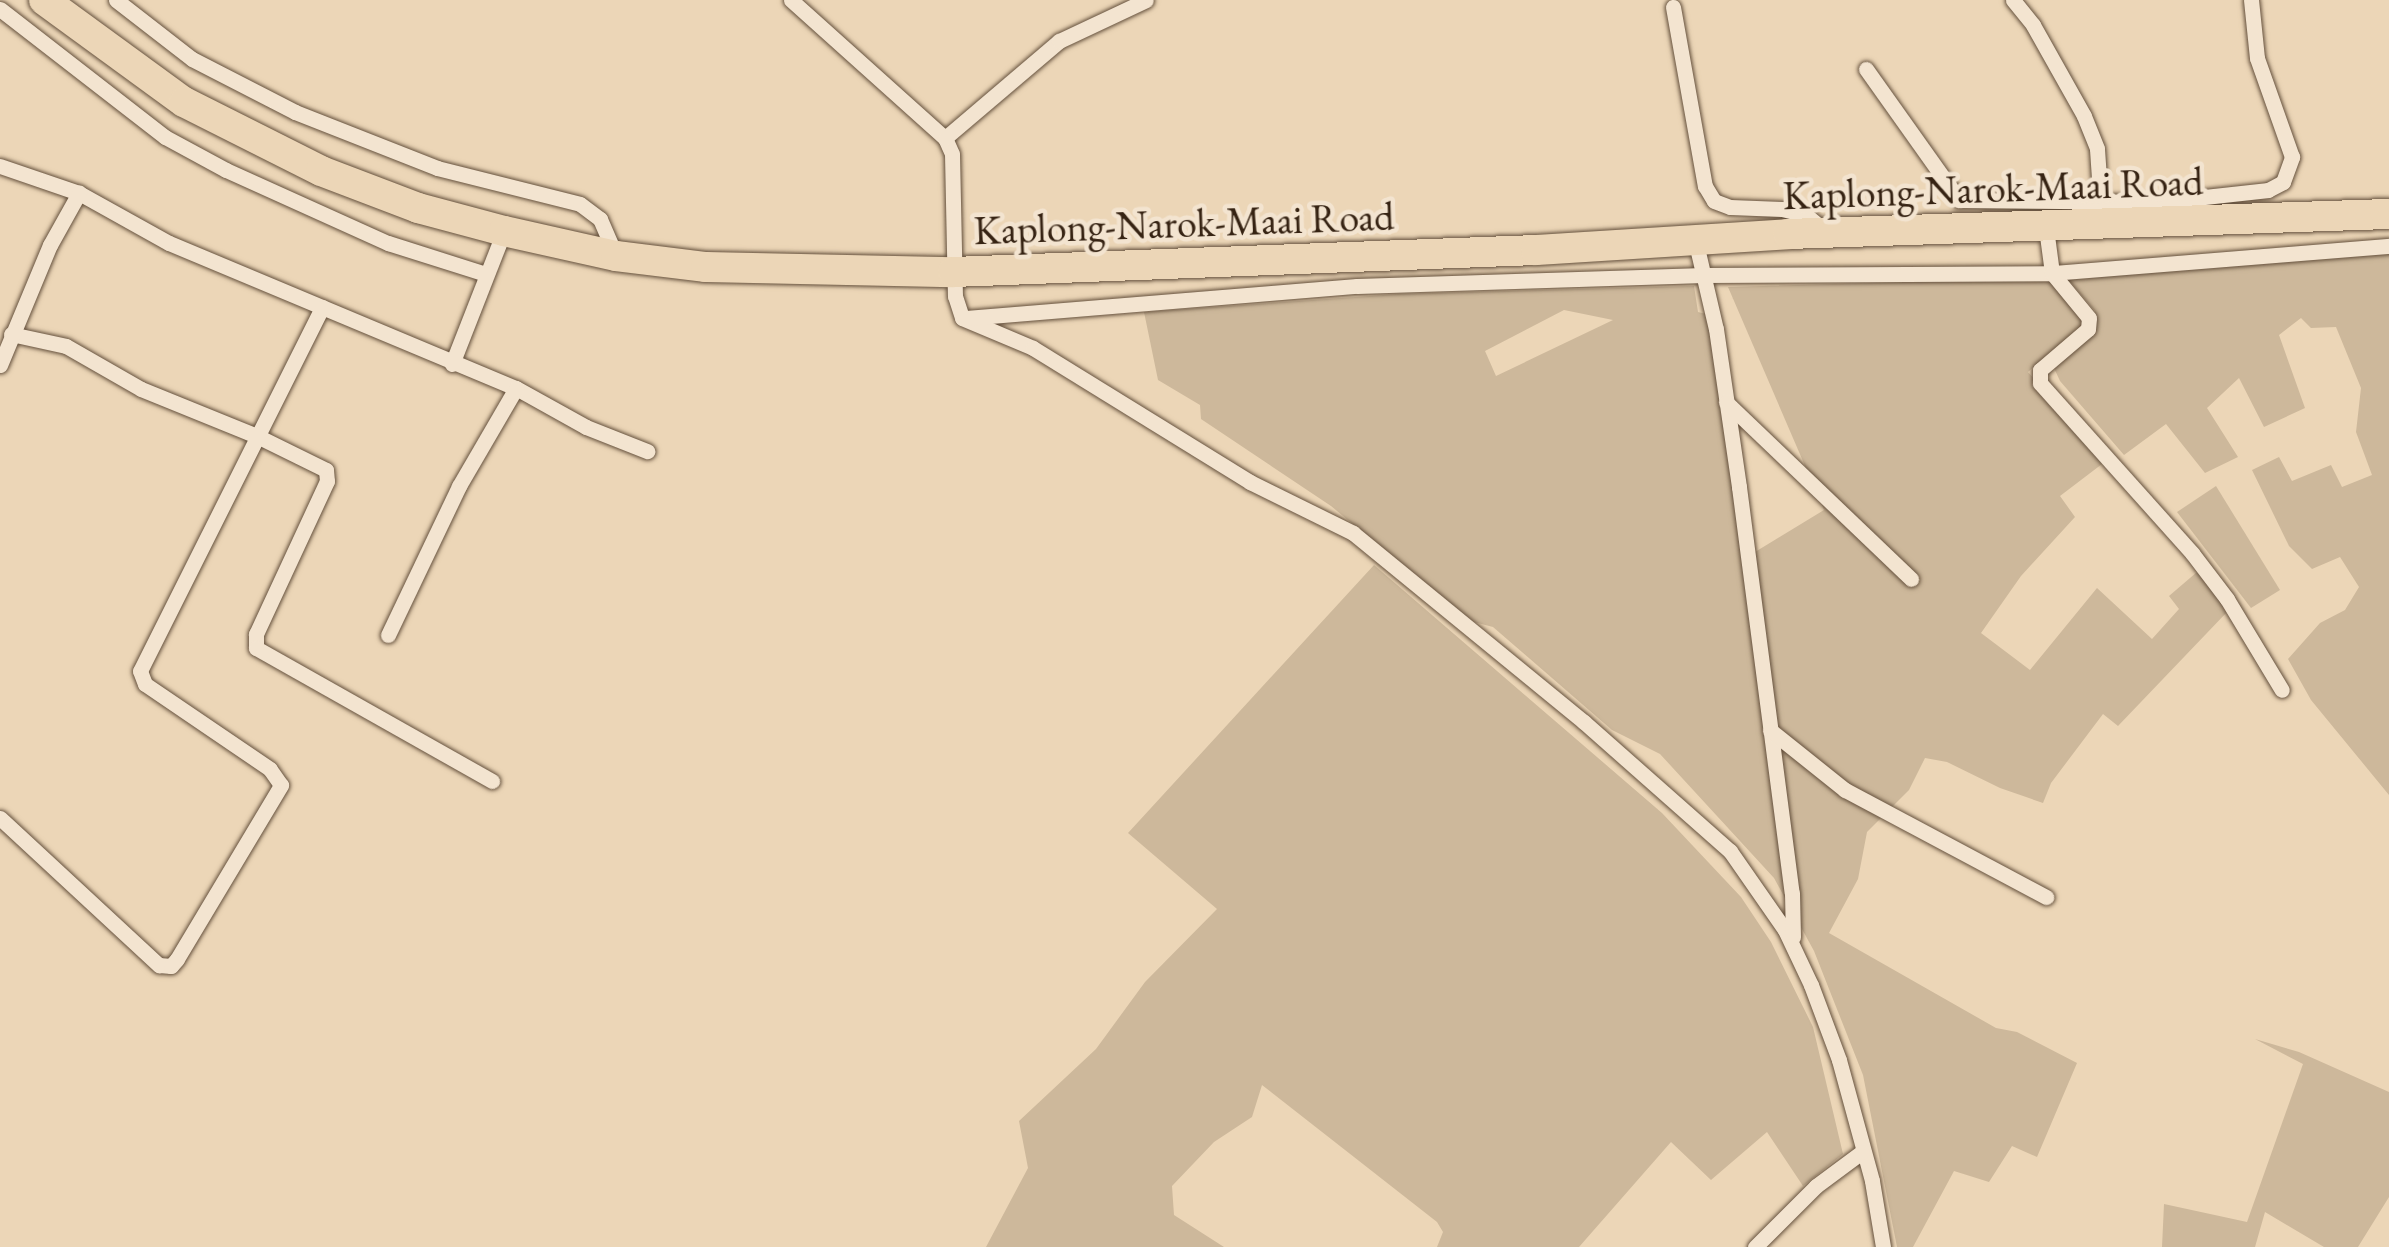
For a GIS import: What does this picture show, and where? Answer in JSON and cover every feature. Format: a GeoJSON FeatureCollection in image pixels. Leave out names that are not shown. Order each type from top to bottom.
{"type":"FeatureCollection","features":[{"type":"Feature","properties":{"kind":"highway","name":"Kaplong-Narok-Maai Road"},"geometry":{"type":"LineString","coordinates":[[44,0],[184,102],[321,171],[418,208],[616,256],[782,271],[953,272],[1695,239],[2046,228],[2102,213],[2389,214]]}},
{"type":"Feature","properties":{"kind":"street"},"geometry":{"type":"LineString","coordinates":[[116,0],[192,59],[295,112],[437,168],[580,204],[600,219],[616,256]]}},
{"type":"Feature","properties":{"kind":"street"},"geometry":{"type":"LineString","coordinates":[[790,0],[945,138],[953,170],[956,308],[962,318],[1033,348],[1250,482],[1353,533],[1704,825],[1752,879],[1794,948],[1839,1060],[1883,1247]]}},
{"type":"Feature","properties":{"kind":"street"},"geometry":{"type":"LineString","coordinates":[[945,138],[1059,42],[1146,0]]}},
{"type":"Feature","properties":{"kind":"street"},"geometry":{"type":"LineString","coordinates":[[2012,0],[2032,25],[2084,116],[2097,148],[2102,213]]}},
{"type":"Feature","properties":{"kind":"street"},"geometry":{"type":"LineString","coordinates":[[1866,69],[1959,200],[2102,213],[2268,190],[2283,182],[2292,157],[2257,58],[2251,0]]}},
{"type":"Feature","properties":{"kind":"street"},"geometry":{"type":"LineString","coordinates":[[1673,7],[1705,186],[1714,201],[1730,207],[1782,209],[1806,216],[1829,234]]}},
{"type":"Feature","properties":{"kind":"street"},"geometry":{"type":"LineString","coordinates":[[0,9],[165,137],[322,216],[486,274]]}},
{"type":"Feature","properties":{"kind":"street"},"geometry":{"type":"LineString","coordinates":[[165,137],[184,102]]}},
{"type":"Feature","properties":{"kind":"street"},"geometry":{"type":"LineString","coordinates":[[0,166],[79,194],[169,243],[516,388],[586,427],[646,451]]}},
{"type":"Feature","properties":{"kind":"street"},"geometry":{"type":"LineString","coordinates":[[0,365],[50,245],[79,194]]}},
{"type":"Feature","properties":{"kind":"street"},"geometry":{"type":"LineString","coordinates":[[2046,228],[2052,273],[2089,318],[2088,329],[2040,370],[2040,383],[2192,552],[2226,598],[2282,690]]}},
{"type":"Feature","properties":{"kind":"street"},"geometry":{"type":"LineString","coordinates":[[452,364],[504,231]]}},
{"type":"Feature","properties":{"kind":"street"},"geometry":{"type":"LineString","coordinates":[[1695,239],[1726,402],[1792,893],[1794,948]]}},
{"type":"Feature","properties":{"kind":"street"},"geometry":{"type":"LineString","coordinates":[[962,318],[1357,286],[1704,275],[2052,273],[2389,246]]}},
{"type":"Feature","properties":{"kind":"street"},"geometry":{"type":"LineString","coordinates":[[1357,286],[1358,255]]}},
{"type":"Feature","properties":{"kind":"street"},"geometry":{"type":"LineString","coordinates":[[0,818],[159,965],[165,968],[177,959],[280,785],[270,769],[145,684],[140,671],[322,307]]}},
{"type":"Feature","properties":{"kind":"street"},"geometry":{"type":"LineString","coordinates":[[10,334],[66,346],[141,389],[258,436],[322,468],[328,476],[256,634],[256,648],[492,781]]}},
{"type":"Feature","properties":{"kind":"street"},"geometry":{"type":"LineString","coordinates":[[388,635],[459,486],[516,388]]}},
{"type":"Feature","properties":{"kind":"street"},"geometry":{"type":"LineString","coordinates":[[1726,402],[1911,579]]}},
{"type":"Feature","properties":{"kind":"street"},"geometry":{"type":"LineString","coordinates":[[1770,730],[1845,790],[2046,897]]}},
{"type":"Feature","properties":{"kind":"street"},"geometry":{"type":"LineString","coordinates":[[1754,1247],[1816,1186],[1862,1152]]}},
{"type":"Feature","properties":{"kind":"shaded area"},"geometry":{"type":"Polygon","coordinates":[[[2389,254],[2389,795],[2311,700],[2288,659],[2320,623],[2345,610],[2359,587],[2340,557],[2312,569],[2289,546],[2252,470],[2279,457],[2292,481],[2331,465],[2342,487],[2372,475],[2356,432],[2361,388],[2336,327],[2311,328],[2301,318],[2279,335],[2305,408],[2264,427],[2239,378],[2207,408],[2238,457],[2205,473],[2166,424],[2124,455],[2060,381],[2054,368],[2095,327],[2095,311],[2067,278],[2389,254]]]}},
{"type":"Feature","properties":{"kind":"shaded area"},"geometry":{"type":"Polygon","coordinates":[[[2049,278],[2082,317],[2081,326],[2028,372],[2106,461],[2060,496],[2075,517],[2021,576],[1981,633],[2030,670],[2097,588],[2152,639],[2179,609],[2169,596],[2197,572],[2228,611],[2118,726],[2103,714],[2051,783],[2043,803],[2000,788],[1947,762],[1925,758],[1909,790],[1867,832],[1858,879],[1829,933],[1996,1028],[2017,1032],[2077,1063],[2037,1157],[2012,1146],[1989,1182],[1954,1171],[1913,1247],[1897,1247],[1863,1075],[1814,951],[1774,878],[1660,754],[1612,730],[1493,627],[1470,621],[1331,506],[1201,419],[1200,405],[1158,380],[1144,312],[1398,294],[1694,286],[1698,312],[1718,317],[1755,552],[1824,510],[1728,287],[2049,278]],[[1564,310],[1485,351],[1496,376],[1613,320],[1564,310]]]}},
{"type":"Feature","properties":{"kind":"shaded area"},"geometry":{"type":"Polygon","coordinates":[[[2216,486],[2280,590],[2251,608],[2177,512],[2216,486]]]}},
{"type":"Feature","properties":{"kind":"shaded area"},"geometry":{"type":"Polygon","coordinates":[[[1374,565],[1662,813],[1741,897],[1771,942],[1813,1027],[1843,1154],[1803,1186],[1767,1132],[1711,1180],[1671,1142],[1579,1247],[1437,1247],[1443,1232],[1437,1222],[1262,1085],[1252,1117],[1214,1142],[1172,1186],[1174,1215],[1224,1247],[986,1247],[1028,1168],[1019,1121],[1096,1049],[1145,982],[1217,909],[1128,833],[1374,565]]]}},
{"type":"Feature","properties":{"kind":"shaded area"},"geometry":{"type":"Polygon","coordinates":[[[2255,1039],[2299,1052],[2389,1092],[2389,1197],[2358,1247],[2324,1247],[2265,1212],[2255,1247],[2162,1247],[2164,1204],[2247,1222],[2303,1064],[2255,1039]]]}}]}
